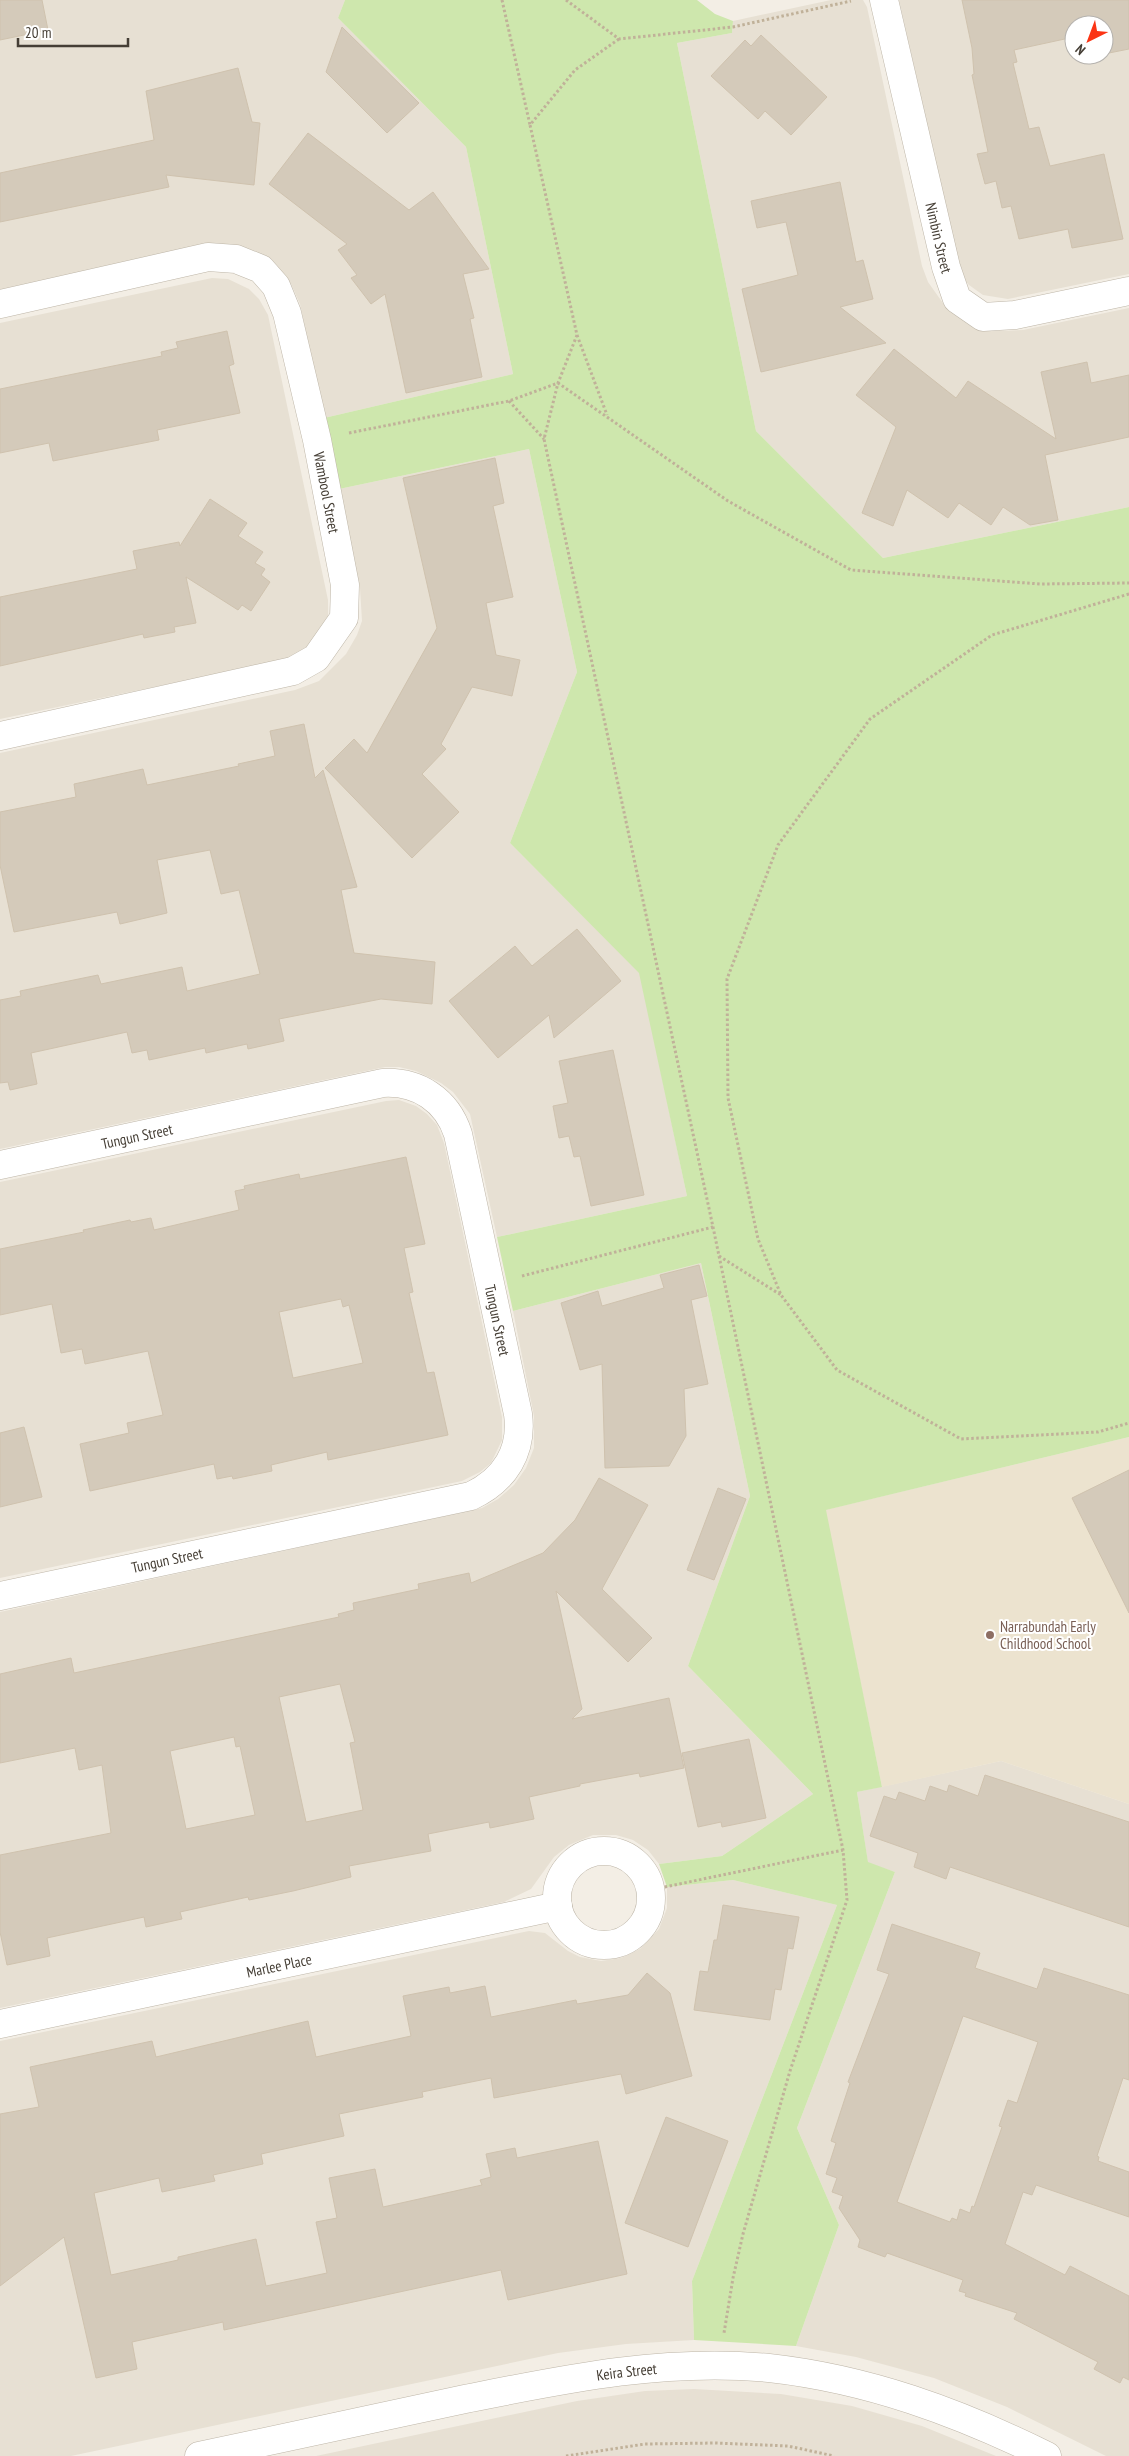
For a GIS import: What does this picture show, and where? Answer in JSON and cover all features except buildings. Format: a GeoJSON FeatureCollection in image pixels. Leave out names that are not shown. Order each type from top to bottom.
{"type":"FeatureCollection","features":[{"type":"Feature","properties":{"kind":"street","name":"Nimbin Street"},"geometry":{"type":"LineString","coordinates":[[884,0],[946,267],[957,299],[983,317],[1015,315],[1129,290]]}},
{"type":"Feature","properties":{"kind":"street","name":"Wambool Street"},"geometry":{"type":"LineString","coordinates":[[0,304],[208,257],[236,259],[261,269],[276,286],[287,313],[317,440],[345,585],[344,618],[316,658],[293,671],[0,736]]}},
{"type":"Feature","properties":{"kind":"street","name":"Tungun Street"},"geometry":{"type":"LineString","coordinates":[[0,1165],[374,1085],[409,1084],[428,1093],[436,1099],[455,1124],[491,1284],[518,1414],[520,1433],[511,1462],[490,1486],[472,1496],[0,1596]]}},
{"type":"Feature","properties":{"kind":"street"},"geometry":{"type":"LineString","coordinates":[[595,1852],[620,1854],[633,1862],[644,1874],[650,1890],[650,1906],[640,1928],[628,1938],[612,1944],[596,1944],[581,1939],[563,1922],[558,1906],[558,1890],[563,1875],[580,1858],[595,1852]]}},
{"type":"Feature","properties":{"kind":"street","name":"Marlee Place"},"geometry":{"type":"LineString","coordinates":[[0,2024],[558,1906]]}},
{"type":"Feature","properties":{"kind":"street","name":"Keira Street"},"geometry":{"type":"LineString","coordinates":[[199,2456],[579,2376],[644,2368],[719,2366],[768,2368],[862,2384],[952,2412],[988,2427],[1047,2456]]}},
{"type":"Feature","properties":{"kind":"path"},"geometry":{"type":"LineString","coordinates":[[502,0],[577,335],[608,416]]}},
{"type":"Feature","properties":{"kind":"path"},"geometry":{"type":"LineString","coordinates":[[566,0],[618,39]]}},
{"type":"Feature","properties":{"kind":"path"},"geometry":{"type":"LineString","coordinates":[[530,125],[575,70],[618,39],[733,27],[854,0]]}},
{"type":"Feature","properties":{"kind":"path"},"geometry":{"type":"LineString","coordinates":[[577,335],[558,383],[544,439],[713,1227],[843,1850],[847,1900],[790,2071],[743,2234],[732,2278],[719,2366]]}},
{"type":"Feature","properties":{"kind":"path"},"geometry":{"type":"LineString","coordinates":[[317,440],[509,401],[558,383]]}},
{"type":"Feature","properties":{"kind":"path"},"geometry":{"type":"LineString","coordinates":[[558,383],[728,501],[850,570],[1040,584],[1129,583]]}},
{"type":"Feature","properties":{"kind":"path"},"geometry":{"type":"LineString","coordinates":[[509,401],[544,439]]}},
{"type":"Feature","properties":{"kind":"path"},"geometry":{"type":"LineString","coordinates":[[1129,594],[992,635],[870,719],[778,845],[727,979],[728,1098],[758,1239],[781,1295],[837,1370],[961,1439],[1098,1432],[1129,1423]]}},
{"type":"Feature","properties":{"kind":"path"},"geometry":{"type":"LineString","coordinates":[[491,1284],[713,1227]]}},
{"type":"Feature","properties":{"kind":"path"},"geometry":{"type":"LineString","coordinates":[[719,1256],[781,1295]]}},
{"type":"Feature","properties":{"kind":"path"},"geometry":{"type":"LineString","coordinates":[[650,1890],[843,1850]]}},
{"type":"Feature","properties":{"kind":"path"},"geometry":{"type":"LineString","coordinates":[[566,2456],[645,2444],[715,2443],[788,2446],[834,2456]]}},
{"type":"Feature","properties":{"kind":"shaded area"},"geometry":{"type":"Polygon","coordinates":[[[0,0],[345,0],[338,18],[466,147],[513,374],[324,418],[300,304],[291,284],[286,279],[202,247],[0,290],[0,0]]]}},
{"type":"Feature","properties":{"kind":"shaded area"},"geometry":{"type":"Polygon","coordinates":[[[831,0],[863,0],[867,7],[922,266],[928,282],[945,306],[984,329],[998,331],[1023,330],[1129,308],[1129,507],[883,558],[756,431],[677,43],[732,33],[733,21],[831,0]]]}},
{"type":"Feature","properties":{"kind":"shaded area"},"geometry":{"type":"Polygon","coordinates":[[[899,0],[1129,0],[1129,274],[1008,299],[983,295],[969,285],[962,277],[899,0]]]}},
{"type":"Feature","properties":{"kind":"shaded area"},"geometry":{"type":"Polygon","coordinates":[[[212,278],[228,279],[249,289],[259,299],[268,315],[328,600],[328,618],[310,646],[288,659],[0,719],[0,323],[212,278]]]}},
{"type":"Feature","properties":{"kind":"shaded area"},"geometry":{"type":"Polygon","coordinates":[[[529,449],[577,672],[510,843],[640,973],[687,1196],[497,1237],[470,1114],[453,1092],[441,1083],[416,1071],[399,1067],[385,1067],[0,1149],[0,753],[295,690],[319,681],[346,654],[357,635],[362,621],[360,588],[339,489],[529,449]]]}},
{"type":"Feature","properties":{"kind":"shaded area"},"geometry":{"type":"Polygon","coordinates":[[[399,1100],[416,1106],[427,1114],[437,1125],[444,1143],[502,1417],[502,1440],[491,1463],[480,1472],[462,1481],[0,1578],[0,1182],[386,1101],[399,1100]]]}},
{"type":"Feature","properties":{"kind":"shaded area"},"geometry":{"type":"Polygon","coordinates":[[[701,1263],[750,1496],[688,1666],[813,1794],[722,1856],[659,1864],[648,1850],[633,1840],[616,1835],[593,1835],[569,1845],[554,1857],[531,1889],[504,1902],[0,2008],[0,1612],[482,1508],[498,1499],[514,1485],[526,1468],[534,1448],[534,1416],[513,1311],[701,1263]]]}},
{"type":"Feature","properties":{"kind":"shaded area","name":"Narrabundah Early Childhood School"},"geometry":{"type":"Polygon","coordinates":[[[1129,1437],[1129,1804],[1001,1761],[882,1787],[825,1510],[1129,1437]]]}},
{"type":"Feature","properties":{"kind":"shaded area"},"geometry":{"type":"Polygon","coordinates":[[[1001,1761],[1129,1804],[1129,2456],[1106,2456],[1007,2407],[934,2378],[856,2357],[796,2346],[839,2225],[797,2128],[895,1872],[868,1863],[857,1792],[1001,1761]]]}},
{"type":"Feature","properties":{"kind":"shaded area"},"geometry":{"type":"Polygon","coordinates":[[[733,1880],[837,1905],[692,2281],[694,2340],[626,2344],[558,2353],[71,2456],[0,2456],[0,2041],[529,1931],[545,1933],[568,1951],[580,1957],[601,1961],[621,1958],[640,1949],[659,1929],[667,1908],[667,1887],[733,1880]]]}},
{"type":"Feature","properties":{"kind":"shaded area"},"geometry":{"type":"Polygon","coordinates":[[[694,2389],[781,2394],[852,2406],[922,2426],[996,2456],[316,2456],[577,2401],[645,2391],[694,2389]]]}},
{"type":"Feature","properties":{"kind":"green space"},"geometry":{"type":"Polygon","coordinates":[[[345,0],[697,0],[715,14],[733,21],[732,33],[677,43],[756,431],[883,558],[1129,507],[1129,1437],[826,1510],[882,1787],[857,1792],[868,1862],[895,1872],[797,2128],[839,2225],[796,2346],[694,2340],[692,2281],[837,1905],[733,1880],[667,1887],[659,1864],[722,1856],[813,1794],[688,1666],[750,1496],[701,1263],[513,1311],[497,1237],[687,1196],[639,973],[510,843],[577,672],[529,449],[339,489],[324,418],[513,374],[466,147],[338,18],[345,0]]]}},
{"type":"Feature","properties":{"kind":"place","name":"Narrabundah Early Childhood School"},"geometry":{"type":"Point","coordinates":[990,1635]}}]}
